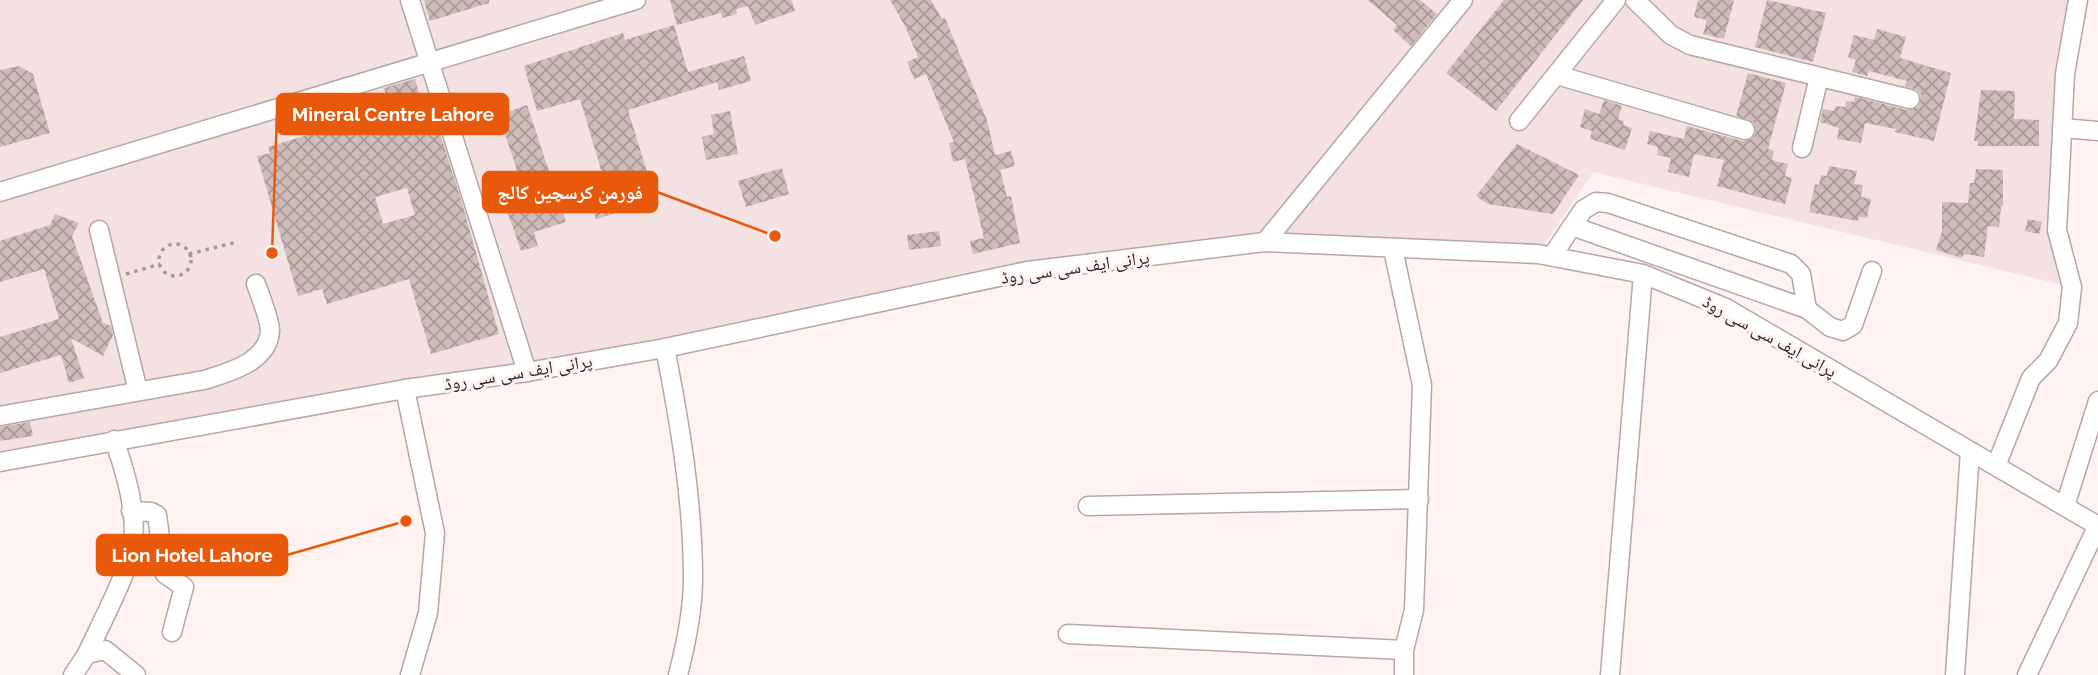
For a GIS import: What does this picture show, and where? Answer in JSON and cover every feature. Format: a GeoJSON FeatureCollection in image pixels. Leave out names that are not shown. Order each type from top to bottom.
{"type":"FeatureCollection","features":[{"type":"Feature","properties":{"kind":"street"},"geometry":{"type":"LineString","coordinates":[[410,0],[527,372]]}},
{"type":"Feature","properties":{"kind":"street"},"geometry":{"type":"LineString","coordinates":[[0,192],[636,0]]}},
{"type":"Feature","properties":{"kind":"street"},"geometry":{"type":"LineString","coordinates":[[1265,242],[1463,0]]}},
{"type":"Feature","properties":{"kind":"street"},"geometry":{"type":"LineString","coordinates":[[1519,121],[1616,0]]}},
{"type":"Feature","properties":{"kind":"street"},"geometry":{"type":"LineString","coordinates":[[1635,0],[1671,35],[1690,45],[1910,99]]}},
{"type":"Feature","properties":{"kind":"street"},"geometry":{"type":"LineString","coordinates":[[1996,466],[2031,378],[2048,361],[2067,323],[2072,287],[2057,230],[2065,74],[2078,0]]}},
{"type":"Feature","properties":{"kind":"street"},"geometry":{"type":"LineString","coordinates":[[1557,75],[1745,130]]}},
{"type":"Feature","properties":{"kind":"street"},"geometry":{"type":"LineString","coordinates":[[1802,148],[1819,77]]}},
{"type":"Feature","properties":{"kind":"street"},"geometry":{"type":"LineString","coordinates":[[2062,128],[2098,131]]}},
{"type":"Feature","properties":{"kind":"street"},"geometry":{"type":"LineString","coordinates":[[1552,256],[1583,210],[1596,202],[1608,203],[1791,264],[1801,274],[1807,310]]}},
{"type":"Feature","properties":{"kind":"street"},"geometry":{"type":"LineString","coordinates":[[1572,226],[1807,310],[1830,327],[1843,331],[1853,325],[1872,271]]}},
{"type":"Feature","properties":{"kind":"street"},"geometry":{"type":"LineString","coordinates":[[99,230],[138,391]]}},
{"type":"Feature","properties":{"kind":"street","name":"پرانی ایف سی سی روڈ"},"geometry":{"type":"LineString","coordinates":[[0,462],[405,389],[527,372],[665,348],[1027,271],[1265,242],[1538,254],[1643,274],[1726,307],[2098,526]]}},
{"type":"Feature","properties":{"kind":"street"},"geometry":{"type":"LineString","coordinates":[[1393,249],[1422,385],[1414,610],[1404,650],[1404,675]]}},
{"type":"Feature","properties":{"kind":"street"},"geometry":{"type":"LineString","coordinates":[[1611,675],[1643,274]]}},
{"type":"Feature","properties":{"kind":"street"},"geometry":{"type":"LineString","coordinates":[[0,416],[204,380],[228,373],[249,362],[266,346],[270,330],[256,284]]}},
{"type":"Feature","properties":{"kind":"street"},"geometry":{"type":"LineString","coordinates":[[665,348],[679,415],[688,488],[693,580],[688,636],[678,675]]}},
{"type":"Feature","properties":{"kind":"street"},"geometry":{"type":"LineString","coordinates":[[405,389],[435,533],[428,613],[410,675]]}},
{"type":"Feature","properties":{"kind":"street"},"geometry":{"type":"LineString","coordinates":[[2065,506],[2098,401]]}},
{"type":"Feature","properties":{"kind":"street"},"geometry":{"type":"LineString","coordinates":[[73,675],[87,654],[126,567],[133,542],[126,475],[114,440]]}},
{"type":"Feature","properties":{"kind":"street"},"geometry":{"type":"LineString","coordinates":[[1955,675],[1970,451]]}},
{"type":"Feature","properties":{"kind":"street"},"geometry":{"type":"LineString","coordinates":[[1088,506],[1419,499]]}},
{"type":"Feature","properties":{"kind":"street"},"geometry":{"type":"LineString","coordinates":[[131,511],[157,515],[165,574],[184,586],[172,632]]}},
{"type":"Feature","properties":{"kind":"street"},"geometry":{"type":"LineString","coordinates":[[2027,675],[2098,526]]}},
{"type":"Feature","properties":{"kind":"street"},"geometry":{"type":"LineString","coordinates":[[1068,635],[1404,650]]}},
{"type":"Feature","properties":{"kind":"street"},"geometry":{"type":"LineString","coordinates":[[87,654],[105,650],[136,675]]}},
{"type":"Feature","properties":{"kind":"path"},"geometry":{"type":"LineString","coordinates":[[189,254],[237,242]]}},
{"type":"Feature","properties":{"kind":"path"},"geometry":{"type":"LineString","coordinates":[[170,243],[182,244],[189,254],[190,267],[180,276],[167,275],[160,264],[161,252],[170,243]]}},
{"type":"Feature","properties":{"kind":"path"},"geometry":{"type":"LineString","coordinates":[[110,278],[160,264]]}},
{"type":"Feature","properties":{"kind":"shaded area"},"geometry":{"type":"Polygon","coordinates":[[[0,0],[2078,0],[2057,230],[2072,287],[1593,172],[1538,254],[1265,242],[1027,271],[665,348],[0,463],[0,0]]]}},
{"type":"Feature","properties":{"kind":"building"},"geometry":{"type":"Polygon","coordinates":[[[424,0],[489,0],[489,3],[430,21],[424,0]]]}},
{"type":"Feature","properties":{"kind":"building"},"geometry":{"type":"Polygon","coordinates":[[[670,0],[791,0],[795,11],[755,25],[748,6],[736,9],[737,14],[722,18],[721,13],[677,25],[670,0]]]}},
{"type":"Feature","properties":{"kind":"building"},"geometry":{"type":"Polygon","coordinates":[[[890,0],[931,0],[942,19],[945,18],[987,120],[995,155],[1011,151],[1015,166],[1000,170],[1007,197],[1011,196],[1020,243],[973,254],[970,241],[984,238],[965,159],[953,162],[949,143],[954,142],[926,74],[914,79],[907,62],[918,57],[890,0]]]}},
{"type":"Feature","properties":{"kind":"building"},"geometry":{"type":"Polygon","coordinates":[[[1368,0],[1420,0],[1437,14],[1411,46],[1393,30],[1397,25],[1368,0]]]}},
{"type":"Feature","properties":{"kind":"building"},"geometry":{"type":"Polygon","coordinates":[[[1504,0],[1583,0],[1496,111],[1446,73],[1504,0]]]}},
{"type":"Feature","properties":{"kind":"building"},"geometry":{"type":"Polygon","coordinates":[[[1698,0],[1734,0],[1724,39],[1703,34],[1707,20],[1694,17],[1698,0]]]}},
{"type":"Feature","properties":{"kind":"building"},"geometry":{"type":"Polygon","coordinates":[[[1767,0],[1826,13],[1813,62],[1755,47],[1767,0]]]}},
{"type":"Feature","properties":{"kind":"building"},"geometry":{"type":"Polygon","coordinates":[[[674,25],[688,72],[744,56],[751,81],[719,90],[717,82],[628,110],[656,201],[596,219],[586,185],[604,180],[580,99],[537,111],[524,66],[623,33],[625,40],[674,25]]]}},
{"type":"Feature","properties":{"kind":"building"},"geometry":{"type":"Polygon","coordinates":[[[1877,29],[1906,37],[1900,58],[1951,73],[1934,141],[1865,123],[1861,143],[1837,139],[1839,128],[1820,122],[1823,109],[1834,111],[1836,106],[1845,107],[1846,101],[1854,102],[1855,97],[1907,110],[1919,106],[1921,95],[1917,90],[1905,86],[1907,81],[1869,71],[1867,76],[1852,72],[1856,60],[1848,57],[1854,35],[1874,40],[1877,29]]]}},
{"type":"Feature","properties":{"kind":"building"},"geometry":{"type":"Polygon","coordinates":[[[19,66],[33,74],[50,133],[0,147],[0,70],[19,66]]]}},
{"type":"Feature","properties":{"kind":"building"},"geometry":{"type":"Polygon","coordinates":[[[1748,73],[1786,83],[1768,149],[1774,151],[1772,160],[1788,164],[1785,176],[1792,178],[1785,204],[1717,186],[1724,160],[1694,154],[1689,177],[1668,172],[1671,158],[1657,155],[1658,147],[1647,144],[1650,131],[1684,139],[1687,126],[1742,141],[1752,139],[1756,133],[1754,123],[1736,116],[1748,73]]]}},
{"type":"Feature","properties":{"kind":"building"},"geometry":{"type":"Polygon","coordinates":[[[415,79],[422,104],[430,102],[499,334],[431,354],[409,279],[327,304],[322,289],[298,296],[257,156],[270,153],[268,147],[340,125],[333,104],[359,97],[361,103],[386,95],[384,88],[415,79]],[[407,188],[375,197],[383,224],[415,215],[407,188]]]}},
{"type":"Feature","properties":{"kind":"building"},"geometry":{"type":"Polygon","coordinates":[[[1981,90],[2015,91],[2014,119],[2039,120],[2039,146],[1978,146],[1978,141],[1974,141],[1981,90]]]}},
{"type":"Feature","properties":{"kind":"building"},"geometry":{"type":"Polygon","coordinates":[[[1604,100],[1622,106],[1618,119],[1624,121],[1623,125],[1632,128],[1625,150],[1590,139],[1592,131],[1580,127],[1585,109],[1599,114],[1604,100]]]}},
{"type":"Feature","properties":{"kind":"building"},"geometry":{"type":"Polygon","coordinates":[[[527,105],[566,222],[534,232],[538,246],[521,251],[503,199],[524,192],[499,115],[527,105]]]}},
{"type":"Feature","properties":{"kind":"building"},"geometry":{"type":"Polygon","coordinates":[[[730,111],[738,154],[706,160],[702,137],[714,134],[711,115],[730,111]]]}},
{"type":"Feature","properties":{"kind":"building"},"geometry":{"type":"Polygon","coordinates":[[[1517,144],[1579,175],[1553,214],[1488,204],[1476,196],[1517,144]]]}},
{"type":"Feature","properties":{"kind":"building"},"geometry":{"type":"Polygon","coordinates":[[[1829,166],[1857,171],[1854,184],[1863,185],[1861,197],[1871,199],[1867,218],[1859,217],[1858,221],[1809,212],[1815,184],[1819,185],[1821,175],[1827,176],[1829,166]]]}},
{"type":"Feature","properties":{"kind":"building"},"geometry":{"type":"Polygon","coordinates":[[[782,168],[789,194],[746,207],[738,181],[782,168]]]}},
{"type":"Feature","properties":{"kind":"building"},"geometry":{"type":"Polygon","coordinates":[[[1976,169],[2003,170],[2003,206],[1999,227],[1988,226],[1984,257],[1964,254],[1962,258],[1936,250],[1942,231],[1942,202],[1968,203],[1970,183],[1974,183],[1976,169]]]}},
{"type":"Feature","properties":{"kind":"building"},"geometry":{"type":"Polygon","coordinates":[[[55,214],[79,223],[72,236],[103,323],[111,326],[113,335],[103,356],[71,338],[84,378],[69,383],[61,355],[0,373],[0,337],[59,319],[44,269],[0,282],[0,241],[50,225],[55,214]]]}},
{"type":"Feature","properties":{"kind":"building"},"geometry":{"type":"Polygon","coordinates":[[[2028,219],[2042,222],[2039,234],[2025,231],[2028,219]]]}},
{"type":"Feature","properties":{"kind":"building"},"geometry":{"type":"Polygon","coordinates":[[[939,231],[941,246],[909,250],[907,235],[939,231]]]}},
{"type":"Feature","properties":{"kind":"building"},"geometry":{"type":"Polygon","coordinates":[[[30,422],[33,436],[0,441],[0,427],[30,422]]]}},
{"type":"Feature","properties":{"kind":"place","name":"فورمن کرسچین کالج"},"geometry":{"type":"Point","coordinates":[775,236]}},
{"type":"Feature","properties":{"kind":"place","name":"Mineral Centre Lahore"},"geometry":{"type":"Point","coordinates":[272,253]}},
{"type":"Feature","properties":{"kind":"place","name":"Lion Hotel Lahore"},"geometry":{"type":"Point","coordinates":[406,521]}}]}
